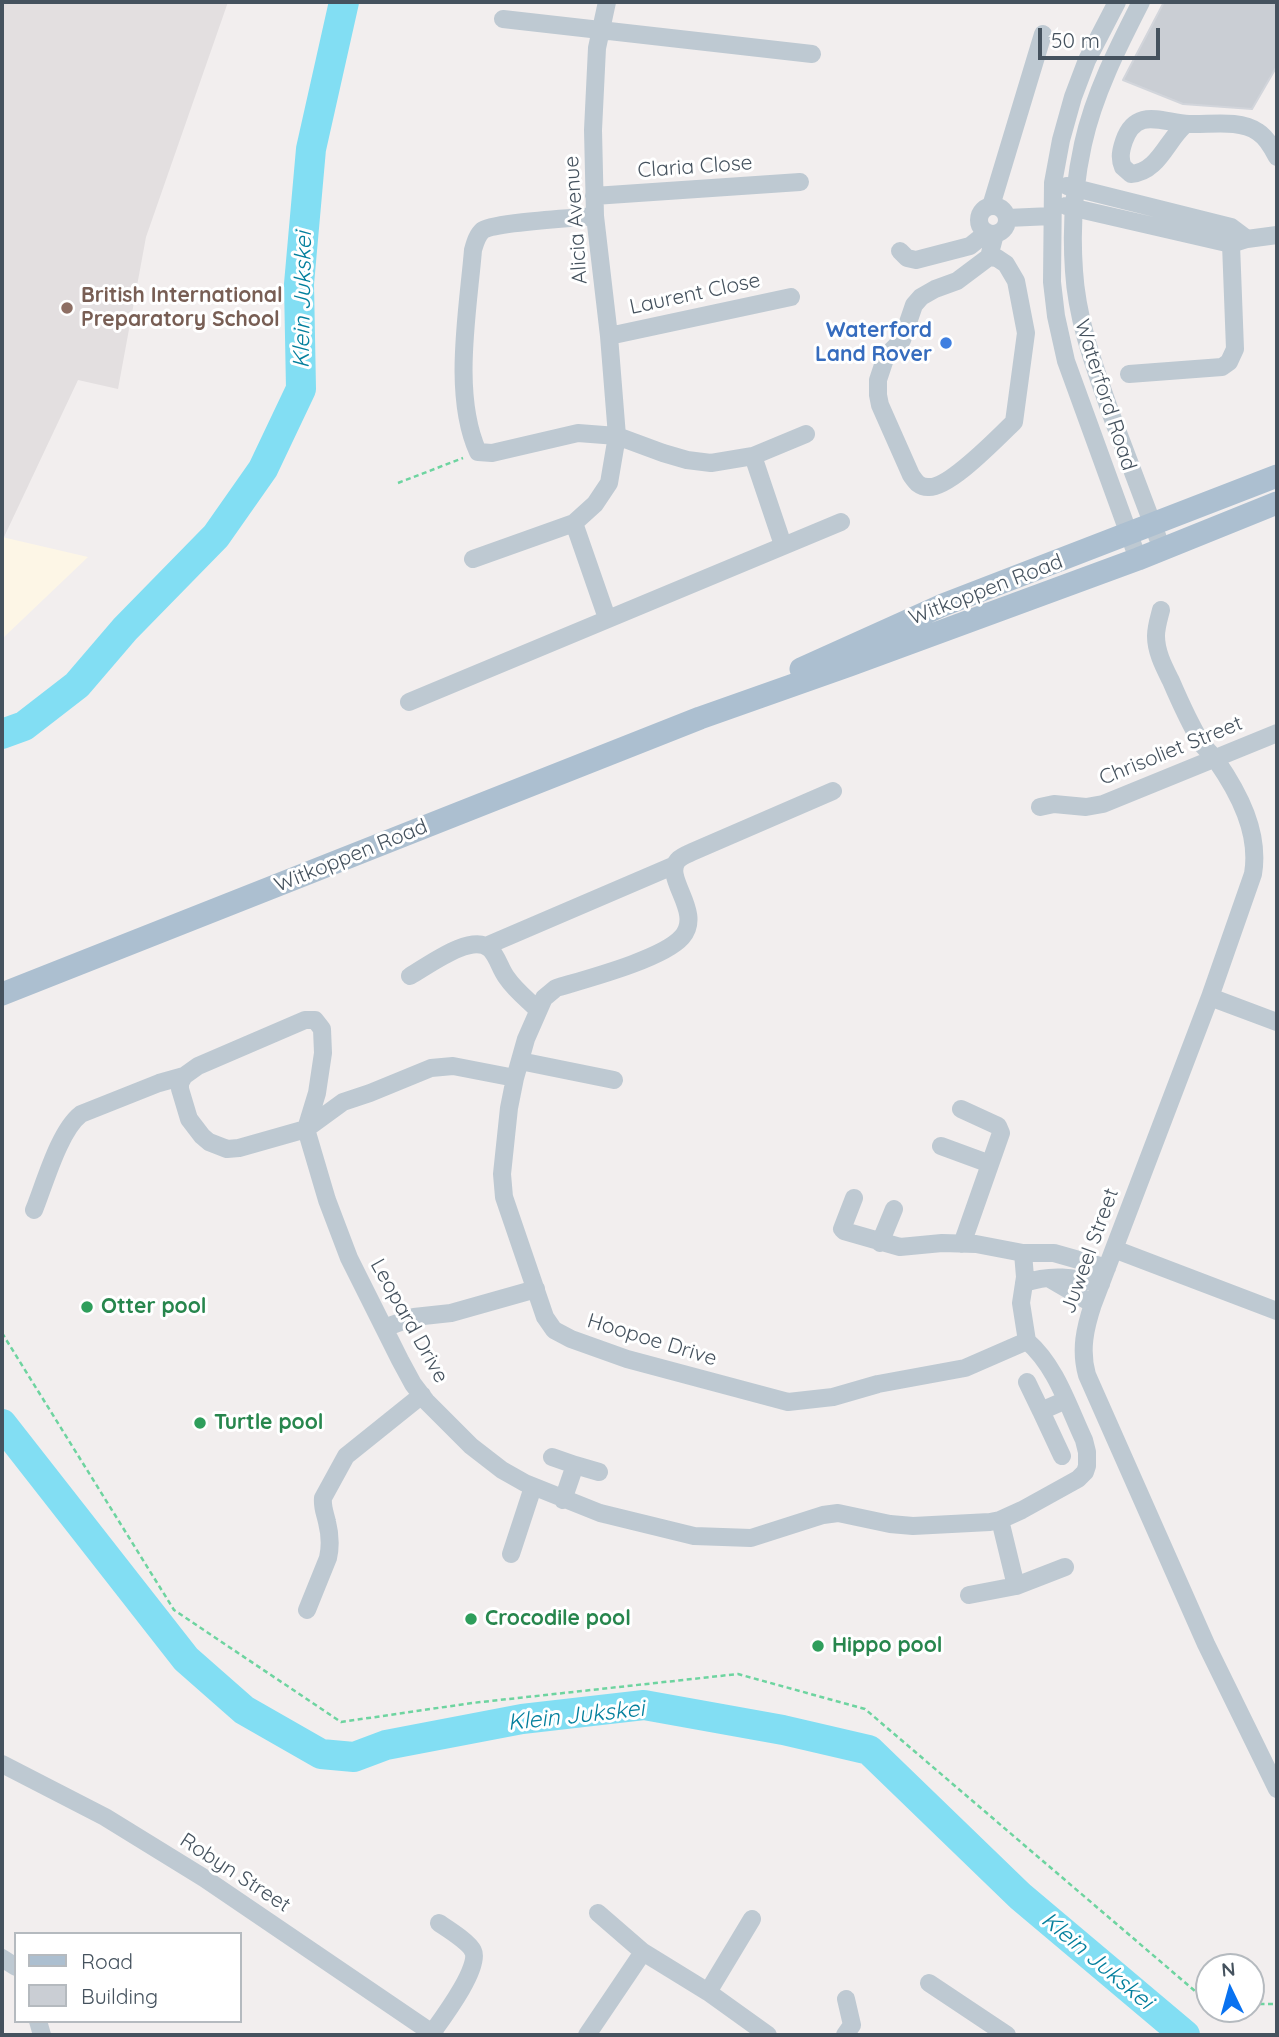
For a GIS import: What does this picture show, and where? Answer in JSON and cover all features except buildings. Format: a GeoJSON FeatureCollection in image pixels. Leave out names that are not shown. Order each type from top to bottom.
{"type":"FeatureCollection","features":[{"type":"Feature","properties":{"kind":"main road","name":"Witkoppen Road"},"geometry":{"type":"LineString","coordinates":[[700,718],[932,609],[1277,476]]}},
{"type":"Feature","properties":{"kind":"main road","name":"Witkoppen Road"},"geometry":{"type":"LineString","coordinates":[[2,994],[700,718],[1138,558],[1277,503]]}},
{"type":"Feature","properties":{"kind":"street","name":"Alicia Avenue"},"geometry":{"type":"LineString","coordinates":[[574,523],[596,504],[609,483],[617,436],[594,196],[593,107],[600,29],[607,2]]}},
{"type":"Feature","properties":{"kind":"street","name":"Waterford Road"},"geometry":{"type":"LineString","coordinates":[[1117,2],[1087,60],[1061,140],[1053,183],[1052,282],[1066,361],[1138,558]]}},
{"type":"Feature","properties":{"kind":"street","name":"Waterford Road"},"geometry":{"type":"LineString","coordinates":[[1141,2],[1096,102],[1083,144],[1073,236],[1074,273],[1086,338],[1096,371],[1162,549]]}},
{"type":"Feature","properties":{"kind":"street"},"geometry":{"type":"LineString","coordinates":[[503,19],[812,54]]}},
{"type":"Feature","properties":{"kind":"street"},"geometry":{"type":"LineString","coordinates":[[1107,22],[1126,32]]}},
{"type":"Feature","properties":{"kind":"street"},"geometry":{"type":"LineString","coordinates":[[990,232],[981,227],[980,217],[982,212],[991,206],[1043,34]]}},
{"type":"Feature","properties":{"kind":"street"},"geometry":{"type":"LineString","coordinates":[[1186,124],[1239,125],[1251,128],[1261,134],[1277,158]]}},
{"type":"Feature","properties":{"kind":"street","name":"Claria Close"},"geometry":{"type":"LineString","coordinates":[[594,196],[800,182]]}},
{"type":"Feature","properties":{"kind":"street"},"geometry":{"type":"LineString","coordinates":[[1053,183],[1231,227],[1239,242],[1235,349],[1229,362],[1222,367],[1129,374]]}},
{"type":"Feature","properties":{"kind":"street"},"geometry":{"type":"LineString","coordinates":[[900,251],[907,258],[916,260],[970,246],[990,232],[1004,229],[1007,218],[1001,209],[991,206]]}},
{"type":"Feature","properties":{"kind":"street"},"geometry":{"type":"LineString","coordinates":[[1007,218],[1075,208],[1239,242],[1277,235]]}},
{"type":"Feature","properties":{"kind":"street"},"geometry":{"type":"LineString","coordinates":[[595,216],[488,228],[478,236],[473,250],[464,386],[469,425],[478,452],[492,453],[578,433],[617,436],[700,463],[753,456],[806,434]]}},
{"type":"Feature","properties":{"kind":"street"},"geometry":{"type":"LineString","coordinates":[[989,257],[990,232]]}},
{"type":"Feature","properties":{"kind":"street"},"geometry":{"type":"LineString","coordinates":[[989,257],[997,258],[1006,264],[1016,281],[1026,333],[1014,422],[952,478],[937,486],[926,487],[917,484],[906,464],[880,405],[878,380],[886,356],[902,340],[914,305],[921,297],[957,281],[989,257]]}},
{"type":"Feature","properties":{"kind":"street","name":"Laurent Close"},"geometry":{"type":"LineString","coordinates":[[609,335],[791,297]]}},
{"type":"Feature","properties":{"kind":"street"},"geometry":{"type":"LineString","coordinates":[[753,456],[783,545]]}},
{"type":"Feature","properties":{"kind":"street"},"geometry":{"type":"LineString","coordinates":[[409,702],[841,522]]}},
{"type":"Feature","properties":{"kind":"street"},"geometry":{"type":"LineString","coordinates":[[473,559],[574,523],[607,618]]}},
{"type":"Feature","properties":{"kind":"street","name":"Juweel Street"},"geometry":{"type":"LineString","coordinates":[[1161,610],[1156,632],[1159,655],[1204,746],[1215,758],[1241,802],[1250,823],[1255,864],[1210,997],[1093,1304],[1083,1339],[1083,1358],[1087,1375],[1206,1644],[1273,1770],[1277,1789]]}},
{"type":"Feature","properties":{"kind":"street","name":"Chrisoliet Street"},"geometry":{"type":"LineString","coordinates":[[1040,807],[1054,804],[1079,808],[1095,806],[1277,733]]}},
{"type":"Feature","properties":{"kind":"street"},"geometry":{"type":"LineString","coordinates":[[486,946],[675,865],[692,852],[834,791]]}},
{"type":"Feature","properties":{"kind":"street","name":"Hoopoe Drive"},"geometry":{"type":"LineString","coordinates":[[675,865],[676,879],[689,915],[682,938],[673,946],[646,959],[556,988],[544,998],[538,1010],[517,1070],[508,1119],[502,1184],[545,1317],[551,1327],[570,1339],[627,1359],[788,1402],[833,1396],[878,1384],[965,1368],[1027,1341]]}},
{"type":"Feature","properties":{"kind":"street"},"geometry":{"type":"LineString","coordinates":[[410,976],[464,946],[478,943],[493,952],[507,979],[538,1010]]}},
{"type":"Feature","properties":{"kind":"street"},"geometry":{"type":"LineString","coordinates":[[1210,997],[1277,1022]]}},
{"type":"Feature","properties":{"kind":"street"},"geometry":{"type":"LineString","coordinates":[[34,1210],[62,1139],[74,1119],[81,1114],[191,1071],[305,1020],[316,1020],[322,1029],[323,1053],[317,1093],[306,1129]]}},
{"type":"Feature","properties":{"kind":"street"},"geometry":{"type":"LineString","coordinates":[[191,1071],[180,1083],[189,1119],[202,1136],[218,1147],[227,1149],[306,1129],[342,1102],[431,1068],[453,1066],[517,1070],[614,1080]]}},
{"type":"Feature","properties":{"kind":"street"},"geometry":{"type":"LineString","coordinates":[[961,1109],[998,1126],[1001,1133],[962,1244]]}},
{"type":"Feature","properties":{"kind":"street","name":"Leopard Drive"},"geometry":{"type":"LineString","coordinates":[[306,1129],[342,1241],[384,1328],[422,1395],[471,1446],[502,1470],[533,1487],[600,1513],[685,1535],[724,1538],[759,1536],[813,1518],[838,1513],[890,1524],[913,1525],[1000,1520],[1072,1483],[1085,1472],[1087,1447],[1066,1400]]}},
{"type":"Feature","properties":{"kind":"street"},"geometry":{"type":"LineString","coordinates":[[941,1146],[989,1164]]}},
{"type":"Feature","properties":{"kind":"street"},"geometry":{"type":"LineString","coordinates":[[854,1198],[842,1226],[844,1231],[880,1243],[908,1248],[942,1243],[976,1244],[1023,1253],[1054,1253],[1104,1276]]}},
{"type":"Feature","properties":{"kind":"street"},"geometry":{"type":"LineString","coordinates":[[880,1243],[894,1209]]}},
{"type":"Feature","properties":{"kind":"street"},"geometry":{"type":"LineString","coordinates":[[1114,1249],[1277,1311]]}},
{"type":"Feature","properties":{"kind":"street"},"geometry":{"type":"LineString","coordinates":[[1023,1253],[1025,1269],[1021,1303],[1027,1341],[1051,1368],[1066,1400],[1041,1411]]}},
{"type":"Feature","properties":{"kind":"street"},"geometry":{"type":"LineString","coordinates":[[1024,1283],[1047,1277],[1082,1279],[1104,1276]]}},
{"type":"Feature","properties":{"kind":"street"},"geometry":{"type":"LineString","coordinates":[[1047,1277],[1093,1304]]}},
{"type":"Feature","properties":{"kind":"street"},"geometry":{"type":"LineString","coordinates":[[384,1328],[414,1317],[451,1313],[536,1289]]}},
{"type":"Feature","properties":{"kind":"street"},"geometry":{"type":"LineString","coordinates":[[1027,1382],[1062,1456]]}},
{"type":"Feature","properties":{"kind":"street"},"geometry":{"type":"LineString","coordinates":[[307,1610],[330,1549],[322,1503],[342,1461],[422,1395]]}},
{"type":"Feature","properties":{"kind":"street"},"geometry":{"type":"LineString","coordinates":[[552,1457],[599,1472]]}},
{"type":"Feature","properties":{"kind":"street"},"geometry":{"type":"LineString","coordinates":[[564,1500],[575,1465]]}},
{"type":"Feature","properties":{"kind":"street"},"geometry":{"type":"LineString","coordinates":[[511,1553],[533,1487]]}},
{"type":"Feature","properties":{"kind":"street"},"geometry":{"type":"LineString","coordinates":[[1000,1520],[1016,1586]]}},
{"type":"Feature","properties":{"kind":"street"},"geometry":{"type":"LineString","coordinates":[[969,1595],[1016,1586],[1065,1567]]}},
{"type":"Feature","properties":{"kind":"street","name":"Robyn Street"},"geometry":{"type":"LineString","coordinates":[[2,1764],[105,1817],[204,1878],[434,2034]]}},
{"type":"Feature","properties":{"kind":"street"},"geometry":{"type":"LineString","coordinates":[[598,1913],[643,1952],[708,1992],[748,2030],[768,2035]]}},
{"type":"Feature","properties":{"kind":"street"},"geometry":{"type":"LineString","coordinates":[[708,1992],[752,1919]]}},
{"type":"Feature","properties":{"kind":"street"},"geometry":{"type":"LineString","coordinates":[[434,2034],[468,1977],[474,1960],[472,1949],[439,1923]]}},
{"type":"Feature","properties":{"kind":"street"},"geometry":{"type":"LineString","coordinates":[[587,2035],[643,1952]]}},
{"type":"Feature","properties":{"kind":"street"},"geometry":{"type":"LineString","coordinates":[[929,1983],[1007,2035]]}},
{"type":"Feature","properties":{"kind":"street"},"geometry":{"type":"LineString","coordinates":[[845,2035],[852,2025],[846,1999]]}},
{"type":"Feature","properties":{"kind":"path"},"geometry":{"type":"LineString","coordinates":[[398,483],[478,452]]}},
{"type":"Feature","properties":{"kind":"path"},"geometry":{"type":"LineString","coordinates":[[2,1333],[174,1610],[341,1723],[472,1703],[738,1674],[865,1709],[1195,1991]]}},
{"type":"Feature","properties":{"kind":"shaded area","name":"British International Preparatory School"},"geometry":{"type":"Polygon","coordinates":[[[2,2],[228,2],[146,237],[118,389],[78,380],[4,537],[2,537],[2,2]]]}},
{"type":"Feature","properties":{"kind":"shaded area"},"geometry":{"type":"Polygon","coordinates":[[[2,537],[88,557],[2,639],[2,537]]]}},
{"type":"Feature","properties":{"kind":"waterway","name":"Klein Jukskei"},"geometry":{"type":"LineString","coordinates":[[2,734],[24,726],[77,685],[125,629],[216,536],[263,469],[301,389],[299,284],[311,149],[344,2]]}},
{"type":"Feature","properties":{"kind":"waterway","name":"Klein Jukskei"},"geometry":{"type":"LineString","coordinates":[[2,1424],[186,1659],[244,1710],[321,1754],[354,1757],[386,1745],[522,1719],[644,1705],[783,1730],[869,1750],[1020,1896],[1185,2035]]}},
{"type":"Feature","properties":{"kind":"place","name":"British International Preparatory School"},"geometry":{"type":"Point","coordinates":[67,308]}},
{"type":"Feature","properties":{"kind":"place","name":"Waterford Land Rover"},"geometry":{"type":"Point","coordinates":[946,343]}},
{"type":"Feature","properties":{"kind":"place","name":"Otter pool"},"geometry":{"type":"Point","coordinates":[87,1307]}},
{"type":"Feature","properties":{"kind":"place","name":"Turtle pool"},"geometry":{"type":"Point","coordinates":[200,1423]}},
{"type":"Feature","properties":{"kind":"place","name":"Crocodile pool"},"geometry":{"type":"Point","coordinates":[471,1619]}},
{"type":"Feature","properties":{"kind":"place","name":"Hippo pool"},"geometry":{"type":"Point","coordinates":[818,1646]}}]}
